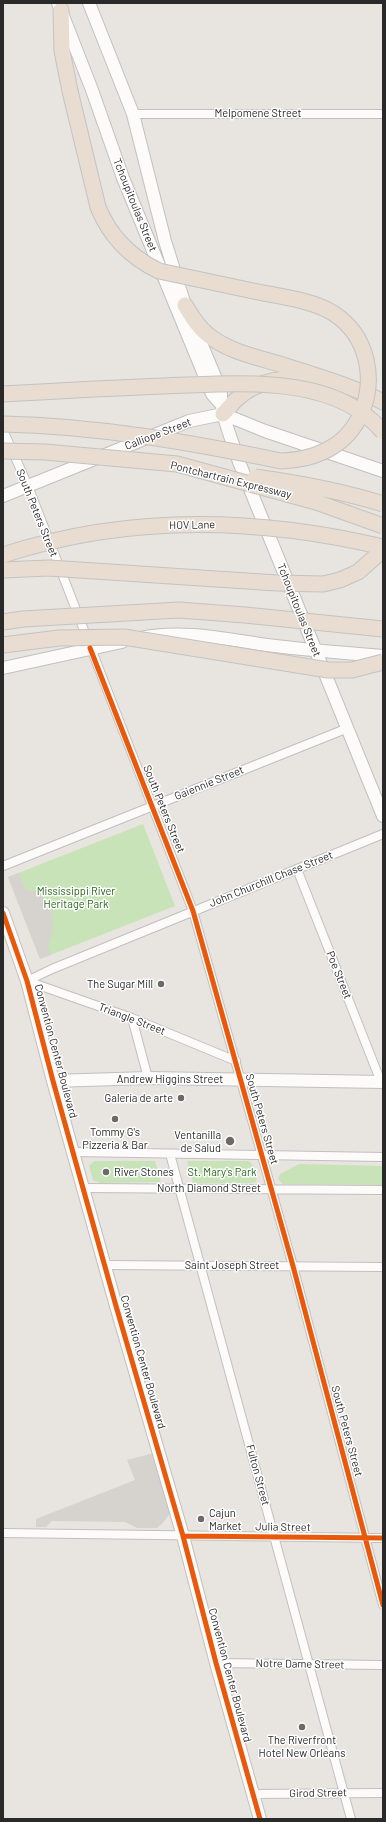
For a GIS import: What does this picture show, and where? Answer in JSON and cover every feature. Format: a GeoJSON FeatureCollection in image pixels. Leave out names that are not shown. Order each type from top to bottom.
{"type":"FeatureCollection","features":[{"type":"Feature","properties":{"kind":"highway"},"geometry":{"type":"LineString","coordinates":[[3,424],[76,427],[127,433],[191,443],[281,461],[296,461],[310,458],[325,452],[339,443],[349,433],[366,404],[369,375],[367,361],[362,346],[354,332],[334,314],[307,302],[159,271],[145,264],[119,243],[104,221],[98,207],[62,51],[59,6]]}},
{"type":"Feature","properties":{"kind":"highway"},"geometry":{"type":"LineString","coordinates":[[185,305],[197,325],[207,335],[241,353],[367,394],[383,402]]}},
{"type":"Feature","properties":{"kind":"highway"},"geometry":{"type":"LineString","coordinates":[[222,409],[238,397],[266,381],[294,378],[323,379]]}},
{"type":"Feature","properties":{"kind":"highway"},"geometry":{"type":"LineString","coordinates":[[3,394],[129,388],[257,384],[281,385],[310,391],[348,404],[366,415],[383,432]]}},
{"type":"Feature","properties":{"kind":"highway","name":"Pontchartrain Expressway"},"geometry":{"type":"LineString","coordinates":[[3,451],[45,452],[177,464],[316,502],[383,526]]}},
{"type":"Feature","properties":{"kind":"highway"},"geometry":{"type":"LineString","coordinates":[[177,464],[292,482],[383,504]]}},
{"type":"Feature","properties":{"kind":"highway","name":"HOV Lane"},"geometry":{"type":"LineString","coordinates":[[3,555],[49,542],[86,534],[128,528],[176,524],[254,525],[292,529],[341,537],[383,547]]}},
{"type":"Feature","properties":{"kind":"highway"},"geometry":{"type":"LineString","coordinates":[[3,570],[49,568],[277,583],[323,584],[340,580],[358,572],[383,550]]}},
{"type":"Feature","properties":{"kind":"highway"},"geometry":{"type":"LineString","coordinates":[[3,622],[179,610],[383,629]]}},
{"type":"Feature","properties":{"kind":"highway"},"geometry":{"type":"LineString","coordinates":[[3,646],[59,638],[124,638],[328,670],[352,670],[383,662]]}},
{"type":"Feature","properties":{"kind":"street","name":"Tchoupitoulas Street"},"geometry":{"type":"LineString","coordinates":[[89,3],[133,114],[165,241],[185,305],[221,391],[222,409]]}},
{"type":"Feature","properties":{"kind":"street","name":"Tchoupitoulas Street"},"geometry":{"type":"LineString","coordinates":[[59,6],[92,90],[125,185],[212,394],[222,409],[240,462],[383,816]]}},
{"type":"Feature","properties":{"kind":"street","name":"Melpomene Street"},"geometry":{"type":"LineString","coordinates":[[133,114],[383,114]]}},
{"type":"Feature","properties":{"kind":"street"},"geometry":{"type":"LineString","coordinates":[[222,409],[265,431],[383,471]]}},
{"type":"Feature","properties":{"kind":"street","name":"Calliope Street"},"geometry":{"type":"LineString","coordinates":[[3,496],[222,409]]}},
{"type":"Feature","properties":{"kind":"street","name":"South Peters Street"},"geometry":{"type":"LineString","coordinates":[[3,430],[28,486],[193,911],[293,1266],[383,1605]]}},
{"type":"Feature","properties":{"kind":"street"},"geometry":{"type":"LineString","coordinates":[[3,668],[156,634],[188,634],[316,651],[383,656]]}},
{"type":"Feature","properties":{"kind":"street","name":"Gaiennie Street"},"geometry":{"type":"LineString","coordinates":[[3,866],[348,728]]}},
{"type":"Feature","properties":{"kind":"street","name":"John Churchill Chase Street"},"geometry":{"type":"LineString","coordinates":[[27,981],[52,969],[383,834]]}},
{"type":"Feature","properties":{"kind":"street","name":"Poe Street"},"geometry":{"type":"LineString","coordinates":[[297,869],[382,1082]]}},
{"type":"Feature","properties":{"kind":"street","name":"Convention Center Boulevard"},"geometry":{"type":"LineString","coordinates":[[3,913],[27,981],[53,1081],[105,1265],[184,1536],[216,1663],[260,1819]]}},
{"type":"Feature","properties":{"kind":"street","name":"Triangle Street"},"geometry":{"type":"LineString","coordinates":[[27,981],[132,1018],[236,1061]]}},
{"type":"Feature","properties":{"kind":"street"},"geometry":{"type":"LineString","coordinates":[[132,1018],[148,1078]]}},
{"type":"Feature","properties":{"kind":"street","name":"Andrew Higgins Street"},"geometry":{"type":"LineString","coordinates":[[53,1081],[148,1078],[382,1082]]}},
{"type":"Feature","properties":{"kind":"street"},"geometry":{"type":"LineString","coordinates":[[74,1152],[383,1157]]}},
{"type":"Feature","properties":{"kind":"street","name":"Fulton Street"},"geometry":{"type":"LineString","coordinates":[[170,1154],[275,1537],[342,1792],[351,1819]]}},
{"type":"Feature","properties":{"kind":"street","name":"North Diamond Street"},"geometry":{"type":"LineString","coordinates":[[84,1188],[271,1188],[383,1190]]}},
{"type":"Feature","properties":{"kind":"street","name":"Saint Joseph Street"},"geometry":{"type":"LineString","coordinates":[[105,1265],[383,1267]]}},
{"type":"Feature","properties":{"kind":"street","name":"Julia Street"},"geometry":{"type":"LineString","coordinates":[[3,1533],[383,1538]]}},
{"type":"Feature","properties":{"kind":"street","name":"Notre Dame Street"},"geometry":{"type":"LineString","coordinates":[[216,1663],[383,1665]]}},
{"type":"Feature","properties":{"kind":"street","name":"Girod Street"},"geometry":{"type":"LineString","coordinates":[[252,1794],[342,1792],[383,1793]]}},
{"type":"Feature","properties":{"kind":"green space","name":"Mississippi River Heritage Park"},"geometry":{"type":"Polygon","coordinates":[[[143,824],[175,906],[40,959],[8,877],[143,824]]]}},
{"type":"Feature","properties":{"kind":"green space","name":"St. Mary's Park"},"geometry":{"type":"Polygon","coordinates":[[[94,1161],[155,1161],[161,1182],[100,1183],[93,1180],[89,1166],[94,1161]]]}},
{"type":"Feature","properties":{"kind":"green space","name":"St. Mary's Park"},"geometry":{"type":"Polygon","coordinates":[[[187,1161],[248,1161],[255,1170],[257,1176],[256,1182],[193,1183],[187,1161]]]}},
{"type":"Feature","properties":{"kind":"green space","name":"St. Mary's Park"},"geometry":{"type":"Polygon","coordinates":[[[299,1164],[383,1166],[383,1185],[283,1184],[278,1179],[280,1174],[299,1164]]]}},
{"type":"Feature","properties":{"kind":"shaded area"},"geometry":{"type":"Polygon","coordinates":[[[19,873],[25,889],[40,893],[52,915],[53,930],[48,946],[51,955],[40,959],[8,877],[19,873]]]}},
{"type":"Feature","properties":{"kind":"shaded area"},"geometry":{"type":"Polygon","coordinates":[[[154,1453],[170,1513],[163,1523],[157,1528],[137,1528],[125,1522],[52,1521],[46,1527],[36,1527],[36,1519],[135,1480],[127,1460],[154,1453]]]}},
{"type":"Feature","properties":{"kind":"cycle path"},"geometry":{"type":"LineString","coordinates":[[90,648],[193,911],[293,1266],[383,1605]]}},
{"type":"Feature","properties":{"kind":"cycle path"},"geometry":{"type":"LineString","coordinates":[[3,913],[27,981],[53,1081],[116,1306],[183,1536],[216,1663],[260,1819]]}},
{"type":"Feature","properties":{"kind":"cycle path"},"geometry":{"type":"LineString","coordinates":[[183,1536],[383,1538]]}},
{"type":"Feature","properties":{"kind":"place","name":"The Sugar Mill"},"geometry":{"type":"Point","coordinates":[161,984]}},
{"type":"Feature","properties":{"kind":"place","name":"Galería de arte"},"geometry":{"type":"Point","coordinates":[181,1098]}},
{"type":"Feature","properties":{"kind":"place","name":"Tommy G's Pizzeria & Bar"},"geometry":{"type":"Point","coordinates":[115,1119]}},
{"type":"Feature","properties":{"kind":"place","name":"Ventanilla de Salud"},"geometry":{"type":"Point","coordinates":[230,1141]}},
{"type":"Feature","properties":{"kind":"place","name":"River Stones"},"geometry":{"type":"Point","coordinates":[106,1172]}},
{"type":"Feature","properties":{"kind":"place","name":"Cajun Market"},"geometry":{"type":"Point","coordinates":[201,1519]}},
{"type":"Feature","properties":{"kind":"place","name":"The Riverfront Hotel New Orleans"},"geometry":{"type":"Point","coordinates":[302,1727]}}]}
